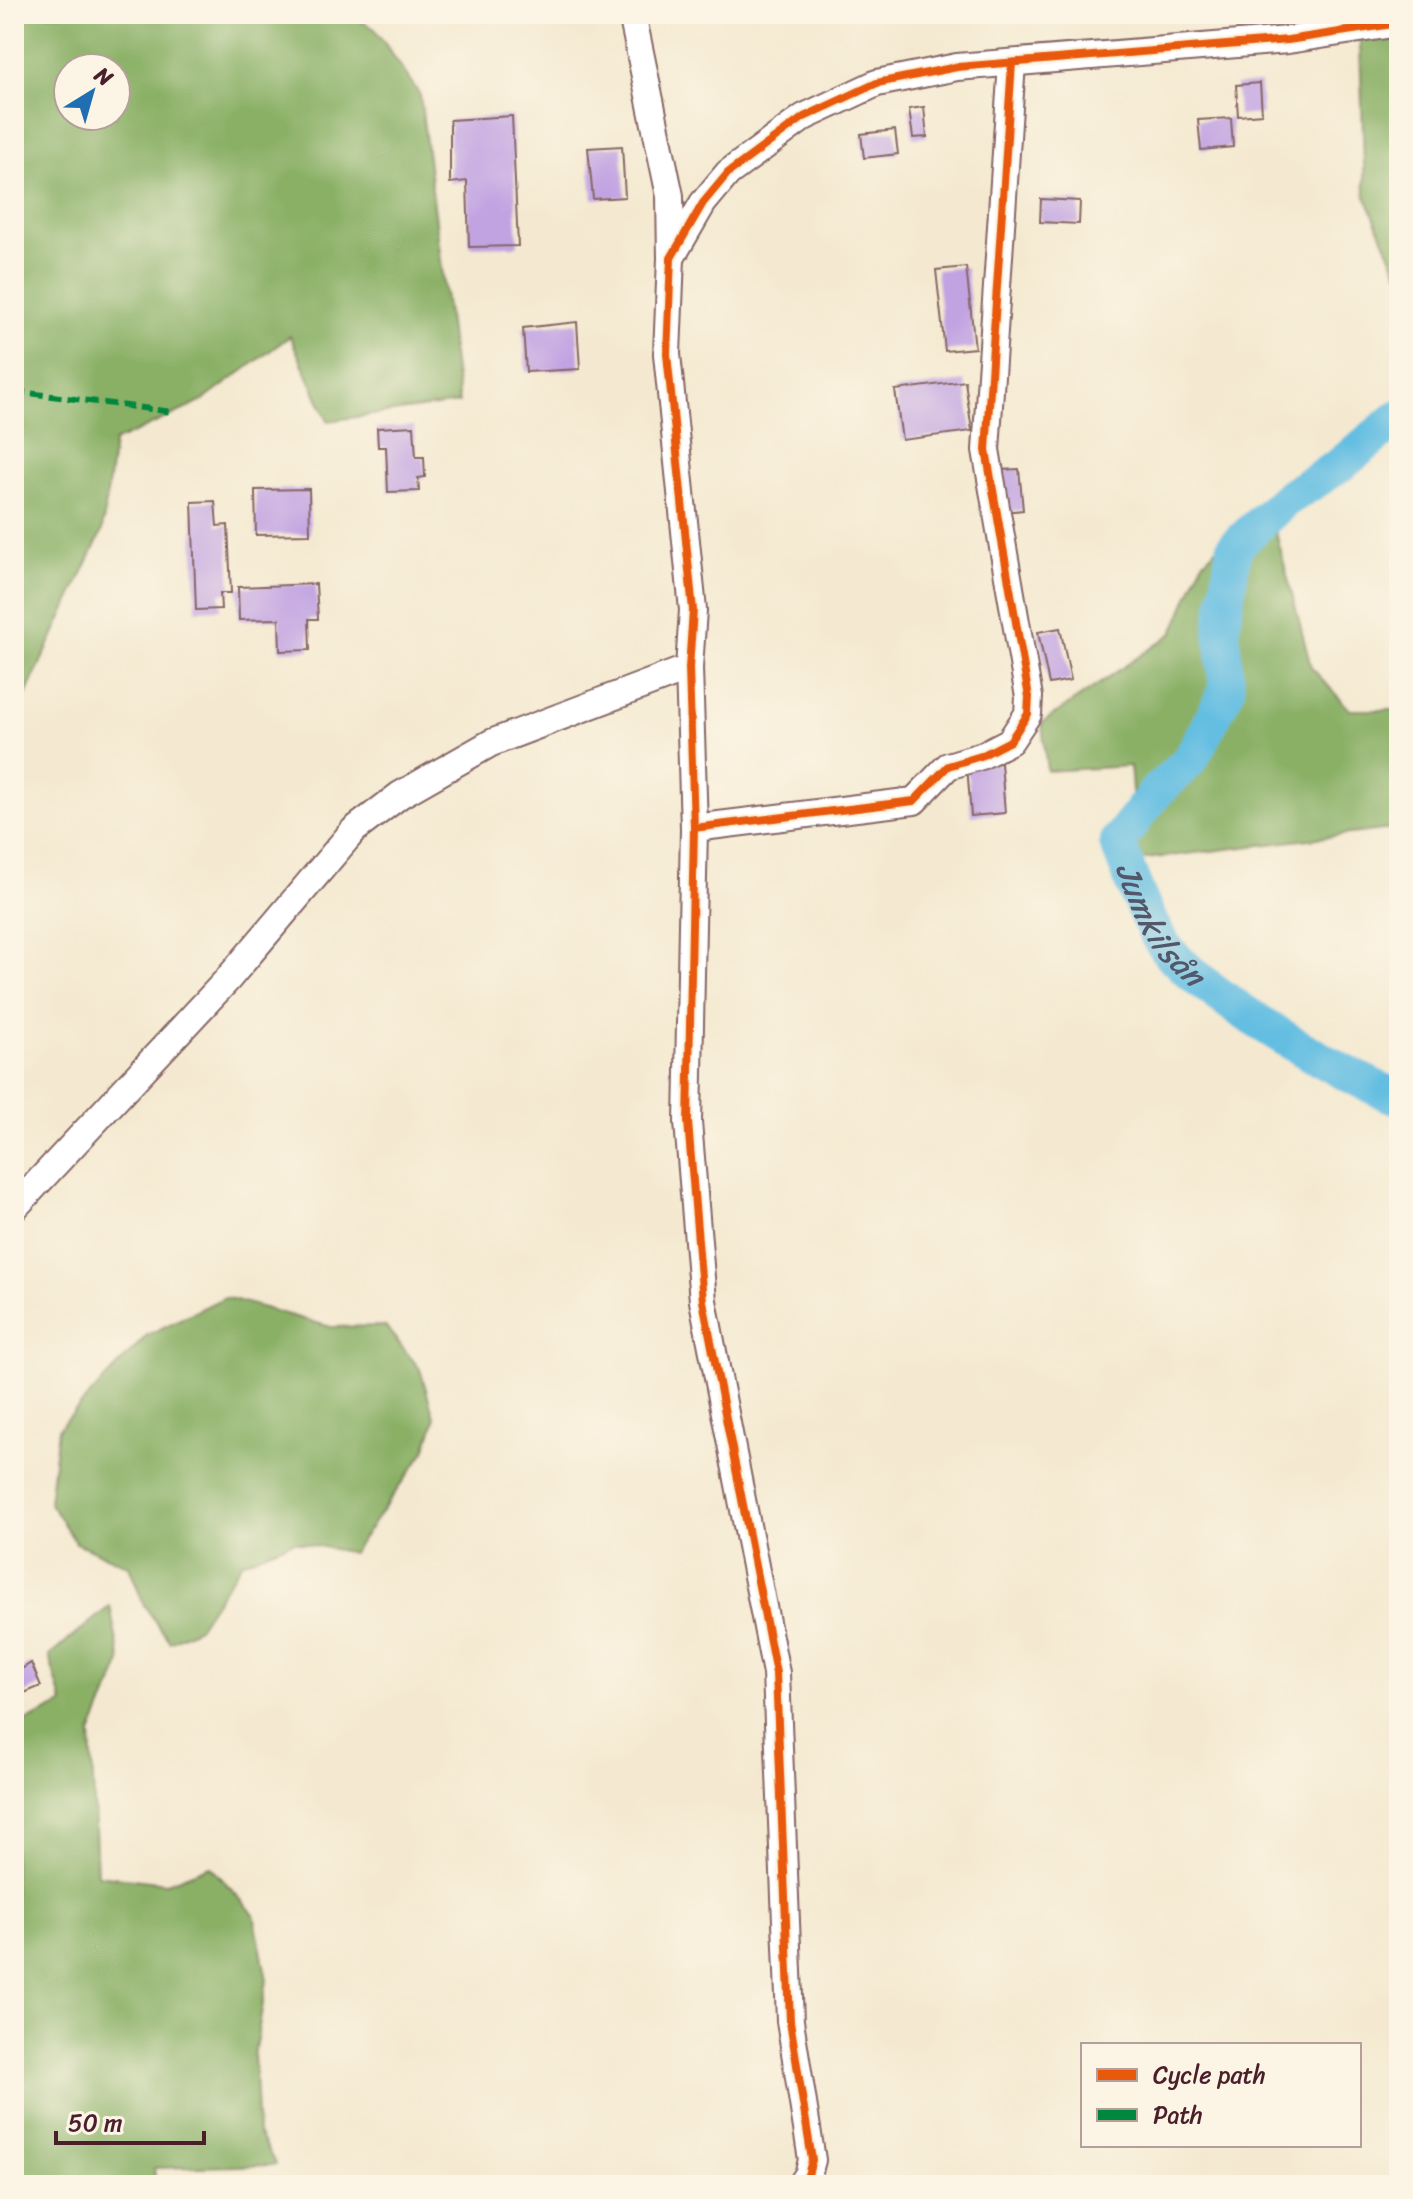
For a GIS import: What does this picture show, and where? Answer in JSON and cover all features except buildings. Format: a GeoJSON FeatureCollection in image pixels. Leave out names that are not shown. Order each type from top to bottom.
{"type":"FeatureCollection","features":[{"type":"Feature","properties":{"kind":"street"},"geometry":{"type":"LineString","coordinates":[[632,14],[670,196],[667,354],[693,610],[689,668],[694,828],[688,1122],[703,1301],[724,1423],[776,1673],[789,2008],[812,2160],[801,2185]]}},
{"type":"Feature","properties":{"kind":"street"},"geometry":{"type":"LineString","coordinates":[[671,258],[703,203],[728,173],[804,117],[877,83],[957,67],[1288,40],[1399,23]]}},
{"type":"Feature","properties":{"kind":"street"},"geometry":{"type":"LineString","coordinates":[[694,828],[914,801],[948,766],[981,756],[1010,741],[1028,714],[1029,697],[986,450],[1012,63]]}},
{"type":"Feature","properties":{"kind":"street"},"geometry":{"type":"LineString","coordinates":[[14,1208],[228,979],[354,830],[400,795],[491,743],[689,668]]}},
{"type":"Feature","properties":{"kind":"green space"},"geometry":{"type":"Polygon","coordinates":[[[14,14],[349,14],[375,29],[420,95],[459,403],[328,421],[290,336],[201,402],[114,442],[102,531],[14,720],[14,14]]]}},
{"type":"Feature","properties":{"kind":"green space"},"geometry":{"type":"Polygon","coordinates":[[[1359,14],[1399,14],[1399,275],[1365,195],[1359,14]]]}},
{"type":"Feature","properties":{"kind":"green space"},"geometry":{"type":"Polygon","coordinates":[[[1267,498],[1311,667],[1350,710],[1399,710],[1399,828],[1138,860],[1130,766],[1047,771],[1042,723],[1173,633],[1202,563],[1267,498]]]}},
{"type":"Feature","properties":{"kind":"green space"},"geometry":{"type":"Polygon","coordinates":[[[225,1297],[331,1327],[385,1326],[420,1369],[435,1420],[425,1451],[352,1553],[294,1541],[242,1562],[198,1628],[170,1642],[144,1605],[129,1566],[76,1543],[49,1502],[58,1429],[147,1335],[225,1297]]]}},
{"type":"Feature","properties":{"kind":"green space"},"geometry":{"type":"Polygon","coordinates":[[[110,1606],[121,1662],[91,1734],[97,1875],[167,1883],[210,1866],[254,1914],[267,1980],[254,2055],[258,2133],[276,2165],[154,2168],[156,2185],[14,2185],[14,1727],[63,1704],[49,1656],[110,1606]]]}},
{"type":"Feature","properties":{"kind":"waterway","name":"Jumkilsån"},"geometry":{"type":"LineString","coordinates":[[1399,417],[1340,465],[1285,500],[1234,547],[1222,630],[1227,690],[1191,759],[1155,793],[1117,842],[1140,900],[1170,953],[1246,1014],[1343,1071],[1399,1098]]}},
{"type":"Feature","properties":{"kind":"marked path"},"geometry":{"type":"LineString","coordinates":[[14,391],[173,412]]}},
{"type":"Feature","properties":{"kind":"cycle path"},"geometry":{"type":"LineString","coordinates":[[801,2185],[812,2160],[790,2021],[776,1673],[703,1301],[688,1122],[694,828],[689,668],[693,610],[667,354],[671,258],[703,203],[728,173],[804,117],[877,83],[957,67],[1288,40],[1399,23]]}},
{"type":"Feature","properties":{"kind":"cycle path"},"geometry":{"type":"LineString","coordinates":[[694,828],[914,801],[948,766],[981,756],[1010,741],[1028,714],[1029,697],[986,450],[1012,63]]}}]}
